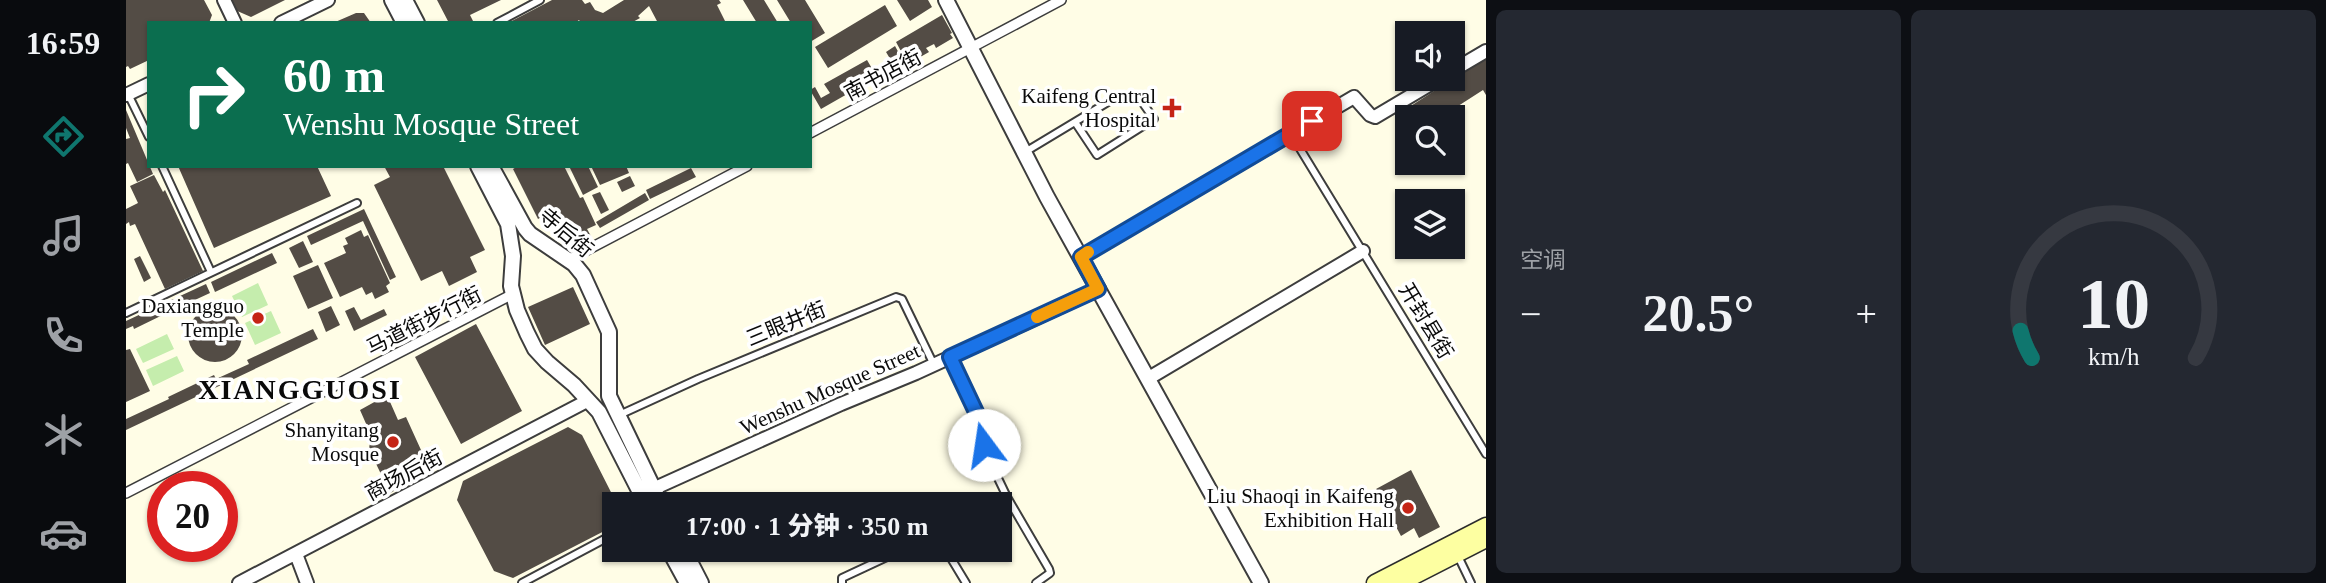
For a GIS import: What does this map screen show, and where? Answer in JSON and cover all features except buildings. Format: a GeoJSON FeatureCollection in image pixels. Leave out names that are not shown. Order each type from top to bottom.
{"type":"FeatureCollection","features":[{"type":"Feature","properties":{"kind":"main road"},"geometry":{"type":"LineString","coordinates":[[1375,583],[1486,526]]}},
{"type":"Feature","properties":{"kind":"main road"},"geometry":{"type":"LineString","coordinates":[[1401,583],[1486,539]]}},
{"type":"Feature","properties":{"kind":"street"},"geometry":{"type":"LineString","coordinates":[[224,0],[234,21]]}},
{"type":"Feature","properties":{"kind":"street"},"geometry":{"type":"LineString","coordinates":[[285,21],[328,0]]}},
{"type":"Feature","properties":{"kind":"street"},"geometry":{"type":"LineString","coordinates":[[392,0],[403,21]]}},
{"type":"Feature","properties":{"kind":"street"},"geometry":{"type":"LineString","coordinates":[[405,0],[416,21]]}},
{"type":"Feature","properties":{"kind":"street"},"geometry":{"type":"LineString","coordinates":[[946,0],[1098,289],[1261,583]]}},
{"type":"Feature","properties":{"kind":"street","name":"南书店街"},"geometry":{"type":"LineString","coordinates":[[812,132],[1061,0]]}},
{"type":"Feature","properties":{"kind":"street"},"geometry":{"type":"LineString","coordinates":[[1465,63],[1486,51]]}},
{"type":"Feature","properties":{"kind":"street"},"geometry":{"type":"LineString","coordinates":[[127,94],[147,85]]}},
{"type":"Feature","properties":{"kind":"street"},"geometry":{"type":"LineString","coordinates":[[1081,257],[1354,97],[1370,115],[1378,116],[1420,91]]}},
{"type":"Feature","properties":{"kind":"street","name":"寺后街"},"geometry":{"type":"LineString","coordinates":[[479,168],[508,224],[512,244],[513,294],[517,310],[536,349],[599,412],[640,492]]}},
{"type":"Feature","properties":{"kind":"street","name":"寺后街"},"geometry":{"type":"LineString","coordinates":[[492,168],[530,234],[568,260],[583,275],[606,323],[610,339],[608,396],[655,492]]}},
{"type":"Feature","properties":{"kind":"street"},"geometry":{"type":"LineString","coordinates":[[568,260],[743,168]]}},
{"type":"Feature","properties":{"kind":"street"},"geometry":{"type":"LineString","coordinates":[[1149,378],[1363,251]]}},
{"type":"Feature","properties":{"kind":"street","name":"Wenshu Mosque Street"},"geometry":{"type":"LineString","coordinates":[[653,489],[1098,289]]}},
{"type":"Feature","properties":{"kind":"street","name":"马道街步行街"},"geometry":{"type":"LineString","coordinates":[[126,493],[513,294]]}},
{"type":"Feature","properties":{"kind":"street","name":"商场后街"},"geometry":{"type":"LineString","coordinates":[[239,583],[587,401]]}},
{"type":"Feature","properties":{"kind":"street"},"geometry":{"type":"LineString","coordinates":[[296,554],[307,583]]}},
{"type":"Feature","properties":{"kind":"street"},"geometry":{"type":"LineString","coordinates":[[676,562],[687,583]]}},
{"type":"Feature","properties":{"kind":"street"},"geometry":{"type":"LineString","coordinates":[[690,562],[701,583]]}},
{"type":"Feature","properties":{"kind":"lane"},"geometry":{"type":"LineString","coordinates":[[501,21],[540,0]]}},
{"type":"Feature","properties":{"kind":"lane"},"geometry":{"type":"LineString","coordinates":[[127,94],[147,133]]}},
{"type":"Feature","properties":{"kind":"lane"},"geometry":{"type":"LineString","coordinates":[[1025,152],[1118,96],[1140,99],[1154,119],[1097,155],[1075,122]]}},
{"type":"Feature","properties":{"kind":"lane","name":"开封县街"},"geometry":{"type":"LineString","coordinates":[[1291,134],[1486,454]]}},
{"type":"Feature","properties":{"kind":"lane"},"geometry":{"type":"LineString","coordinates":[[163,168],[211,272]]}},
{"type":"Feature","properties":{"kind":"lane"},"geometry":{"type":"LineString","coordinates":[[126,313],[357,203]]}},
{"type":"Feature","properties":{"kind":"lane","name":"三眼井街"},"geometry":{"type":"LineString","coordinates":[[617,416],[698,379],[897,297],[902,299],[934,365]]}},
{"type":"Feature","properties":{"kind":"lane"},"geometry":{"type":"LineString","coordinates":[[950,357],[984,429],[984,449],[1007,497],[1049,569],[1050,573],[1036,583]]}},
{"type":"Feature","properties":{"kind":"lane"},"geometry":{"type":"LineString","coordinates":[[522,583],[602,540]]}},
{"type":"Feature","properties":{"kind":"lane"},"geometry":{"type":"LineString","coordinates":[[1457,554],[1471,583]]}},
{"type":"Feature","properties":{"kind":"lane"},"geometry":{"type":"LineString","coordinates":[[842,583],[842,578],[876,562]]}},
{"type":"Feature","properties":{"kind":"lane"},"geometry":{"type":"LineString","coordinates":[[953,562],[966,583]]}},
{"type":"Feature","properties":{"kind":"green space"},"geometry":{"type":"Polygon","coordinates":[[[258,283],[268,305],[242,317],[232,296],[258,283]]]}},
{"type":"Feature","properties":{"kind":"green space"},"geometry":{"type":"Polygon","coordinates":[[[271,311],[281,333],[255,345],[245,323],[271,311]]]}},
{"type":"Feature","properties":{"kind":"green space"},"geometry":{"type":"Polygon","coordinates":[[[167,334],[174,349],[143,363],[136,349],[167,334]]]}},
{"type":"Feature","properties":{"kind":"green space"},"geometry":{"type":"Polygon","coordinates":[[[177,356],[184,371],[153,386],[146,370],[177,356]]]}},
{"type":"Feature","properties":{"kind":"slow traffic"},"geometry":{"type":"LineString","coordinates":[[1037,317],[1098,289],[1081,257],[1088,252]]}},
{"type":"Feature","properties":{"kind":"place","name":"Kaifeng Central Hospital"},"geometry":{"type":"Point","coordinates":[1172,108]}},
{"type":"Feature","properties":{"kind":"place","name":"Daxiangguo Temple"},"geometry":{"type":"Point","coordinates":[258,318]}},
{"type":"Feature","properties":{"kind":"place","name":"Shanyitang Mosque"},"geometry":{"type":"Point","coordinates":[393,442]}},
{"type":"Feature","properties":{"kind":"place","name":"Liu Shaoqi in Kaifeng Exhibition Hall"},"geometry":{"type":"Point","coordinates":[1408,508]}},
{"type":"Feature","properties":{"kind":"district","name":"XIANGGUOSI"},"geometry":{"type":"Point","coordinates":[300,389]}},
{"type":"Feature","properties":{"kind":"route"},"geometry":{"type":"LineString","coordinates":[[984,445],[984,429],[950,357],[1098,289],[1081,257],[1312,121]]}}]}
